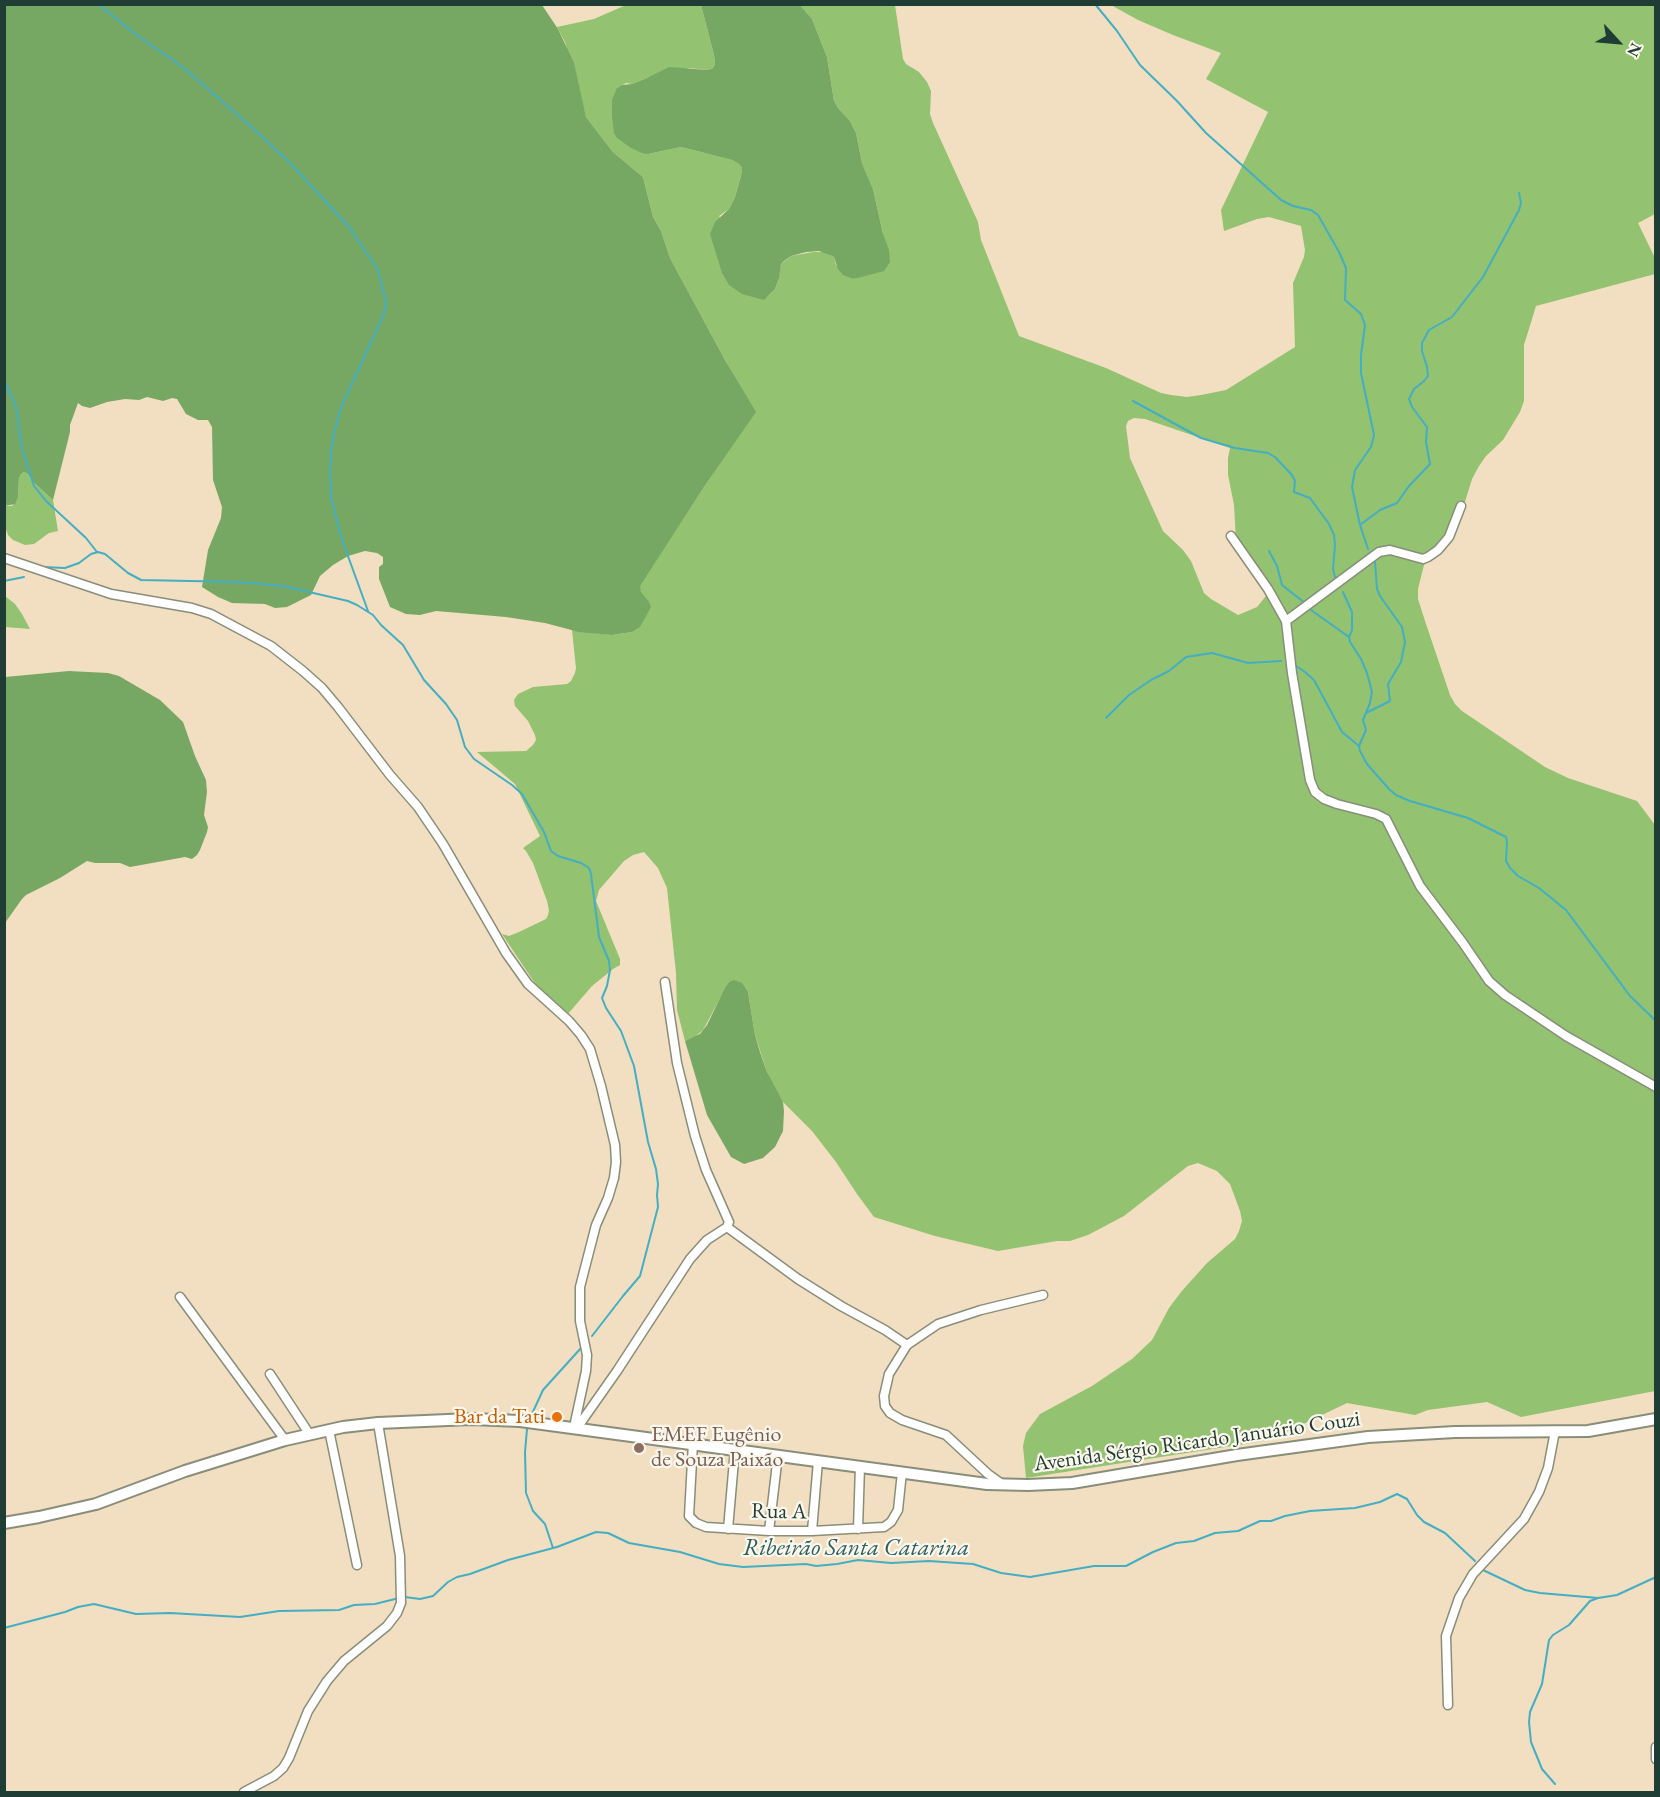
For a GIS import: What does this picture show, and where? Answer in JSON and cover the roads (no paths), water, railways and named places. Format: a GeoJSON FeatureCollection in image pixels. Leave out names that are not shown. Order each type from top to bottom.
{"type":"FeatureCollection","features":[{"type":"Feature","properties":{"kind":"street"},"geometry":{"type":"LineString","coordinates":[[1286,621],[1379,552],[1390,550],[1423,559],[1428,557],[1438,550],[1449,537],[1461,506]]}},
{"type":"Feature","properties":{"kind":"street"},"geometry":{"type":"LineString","coordinates":[[1231,536],[1268,589],[1286,621],[1310,780],[1315,792],[1324,799],[1337,804],[1376,814],[1386,819],[1420,886],[1489,981],[1504,995],[1566,1036],[1656,1087]]}},
{"type":"Feature","properties":{"kind":"street"},"geometry":{"type":"LineString","coordinates":[[4,558],[111,594],[192,608],[211,614],[271,646],[303,671],[322,688],[418,807],[443,844],[506,953],[528,984],[581,1035],[590,1049],[601,1086],[615,1145],[616,1162],[614,1178],[596,1225],[580,1287],[580,1321],[587,1355],[576,1427]]}},
{"type":"Feature","properties":{"kind":"street"},"geometry":{"type":"LineString","coordinates":[[576,1427],[617,1371],[690,1259],[706,1240],[727,1227],[729,1222],[706,1170],[695,1136],[677,1063],[665,982]]}},
{"type":"Feature","properties":{"kind":"street"},"geometry":{"type":"LineString","coordinates":[[727,1227],[798,1279],[907,1345]]}},
{"type":"Feature","properties":{"kind":"street"},"geometry":{"type":"LineString","coordinates":[[1002,1484],[946,1436],[890,1413],[885,1406],[884,1396],[889,1374],[907,1345],[938,1324],[981,1310],[1043,1295]]}},
{"type":"Feature","properties":{"kind":"street"},"geometry":{"type":"LineString","coordinates":[[180,1297],[285,1440]]}},
{"type":"Feature","properties":{"kind":"street"},"geometry":{"type":"LineString","coordinates":[[270,1374],[310,1435]]}},
{"type":"Feature","properties":{"kind":"street","name":"Avenida Sérgio Ricardo Januário Couzi"},"geometry":{"type":"LineString","coordinates":[[4,1523],[96,1504],[185,1471],[285,1440],[329,1430],[378,1423],[471,1419],[520,1421],[987,1484],[1028,1485],[1072,1483],[1226,1457],[1368,1437],[1455,1432],[1588,1431],[1656,1419]]}},
{"type":"Feature","properties":{"kind":"street"},"geometry":{"type":"LineString","coordinates":[[244,1792],[274,1776],[283,1768],[290,1758],[308,1711],[327,1681],[344,1660],[387,1626],[401,1603],[400,1556],[378,1423]]}},
{"type":"Feature","properties":{"kind":"street"},"geometry":{"type":"LineString","coordinates":[[329,1430],[357,1565]]}},
{"type":"Feature","properties":{"kind":"street"},"geometry":{"type":"LineString","coordinates":[[1448,1705],[1446,1636],[1459,1598],[1473,1574],[1524,1519],[1539,1492],[1548,1468],[1556,1431]]}},
{"type":"Feature","properties":{"kind":"street","name":"Rua A"},"geometry":{"type":"LineString","coordinates":[[693,1443],[689,1516],[696,1524],[706,1527],[812,1532],[884,1527],[895,1517],[898,1510],[902,1472]]}},
{"type":"Feature","properties":{"kind":"street"},"geometry":{"type":"LineString","coordinates":[[728,1528],[735,1449]]}},
{"type":"Feature","properties":{"kind":"street"},"geometry":{"type":"LineString","coordinates":[[769,1531],[778,1455]]}},
{"type":"Feature","properties":{"kind":"street"},"geometry":{"type":"LineString","coordinates":[[812,1532],[818,1461]]}},
{"type":"Feature","properties":{"kind":"street"},"geometry":{"type":"LineString","coordinates":[[858,1529],[860,1466]]}},
{"type":"Feature","properties":{"kind":"street"},"geometry":{"type":"LineString","coordinates":[[1656,1747],[1656,1759]]}},
{"type":"Feature","properties":{"kind":"waterway"},"geometry":{"type":"LineString","coordinates":[[98,4],[184,68],[292,165],[349,227],[378,270],[386,302],[384,314],[342,405],[331,451],[330,476],[331,497],[341,537],[368,611]]}},
{"type":"Feature","properties":{"kind":"waterway"},"geometry":{"type":"LineString","coordinates":[[1095,4],[1140,65],[1206,133],[1281,200],[1293,206],[1311,210],[1318,215],[1339,252],[1346,268],[1345,300],[1361,314],[1365,325],[1361,373],[1374,435],[1371,447],[1355,470],[1352,487],[1368,549]]}},
{"type":"Feature","properties":{"kind":"waterway"},"geometry":{"type":"LineString","coordinates":[[1360,525],[1380,510],[1397,503],[1409,486],[1430,464],[1426,442],[1427,427],[1412,407],[1409,399],[1414,389],[1428,376],[1422,343],[1429,330],[1452,317],[1483,277],[1519,210],[1521,203],[1519,193]]}},
{"type":"Feature","properties":{"kind":"waterway"},"geometry":{"type":"LineString","coordinates":[[4,380],[16,407],[22,449],[34,486],[97,552]]}},
{"type":"Feature","properties":{"kind":"waterway"},"geometry":{"type":"LineString","coordinates":[[1133,401],[1201,438],[1235,448],[1268,453],[1275,457],[1292,475],[1295,481],[1294,492],[1310,498],[1329,524],[1334,535],[1333,569],[1336,581]]}},
{"type":"Feature","properties":{"kind":"waterway"},"geometry":{"type":"LineString","coordinates":[[1269,551],[1277,566],[1282,585],[1305,603]]}},
{"type":"Feature","properties":{"kind":"waterway"},"geometry":{"type":"LineString","coordinates":[[43,567],[65,568],[98,552],[105,554],[128,573],[141,580],[239,582],[283,586],[357,605],[373,615],[403,645],[424,680],[457,720],[465,747],[474,759],[522,794],[544,832],[551,851],[589,868],[599,937],[609,961],[610,970],[602,998],[621,1031],[634,1066],[658,1184],[658,1207],[640,1276],[592,1336]]}},
{"type":"Feature","properties":{"kind":"waterway"},"geometry":{"type":"LineString","coordinates":[[1366,713],[1390,701],[1388,684],[1401,662],[1405,642],[1402,627],[1377,589],[1375,562]]}},
{"type":"Feature","properties":{"kind":"waterway"},"geometry":{"type":"LineString","coordinates":[[4,581],[24,577]]}},
{"type":"Feature","properties":{"kind":"waterway"},"geometry":{"type":"LineString","coordinates":[[1343,592],[1352,612],[1352,630],[1349,637]]}},
{"type":"Feature","properties":{"kind":"waterway"},"geometry":{"type":"LineString","coordinates":[[1311,610],[1349,637],[1367,673],[1372,692],[1363,720],[1366,730],[1359,746]]}},
{"type":"Feature","properties":{"kind":"waterway"},"geometry":{"type":"LineString","coordinates":[[1106,718],[1129,695],[1169,671],[1186,657],[1212,653],[1248,663],[1281,661]]}},
{"type":"Feature","properties":{"kind":"waterway"},"geometry":{"type":"LineString","coordinates":[[1293,664],[1314,680],[1342,732],[1359,746],[1367,764],[1396,795],[1468,818],[1506,837],[1506,861],[1510,868],[1566,910],[1630,996],[1656,1021]]}},
{"type":"Feature","properties":{"kind":"waterway"},"geometry":{"type":"LineString","coordinates":[[531,1416],[543,1390],[581,1348]]}},
{"type":"Feature","properties":{"kind":"waterway"},"geometry":{"type":"LineString","coordinates":[[527,1429],[526,1493],[533,1511],[545,1524],[553,1548]]}},
{"type":"Feature","properties":{"kind":"waterway","name":"Ribeirão Santa Catarina"},"geometry":{"type":"LineString","coordinates":[[405,1597],[420,1599],[433,1596],[457,1577],[557,1547],[596,1532],[608,1533],[629,1543],[680,1552],[719,1564],[743,1567],[806,1564],[816,1566],[858,1560],[891,1563],[929,1561],[973,1564],[1001,1573],[1030,1577],[1094,1566],[1126,1566],[1176,1543],[1194,1541],[1215,1533],[1238,1531],[1260,1521],[1271,1521],[1310,1511],[1355,1508],[1380,1502],[1397,1494],[1407,1499],[1424,1522],[1445,1533],[1475,1561]]}},
{"type":"Feature","properties":{"kind":"waterway","name":"Ribeirão Santa Catarina"},"geometry":{"type":"LineString","coordinates":[[1483,1570],[1525,1590],[1598,1598],[1617,1595],[1656,1577]]}},
{"type":"Feature","properties":{"kind":"waterway","name":"Ribeirão Santa Catarina"},"geometry":{"type":"LineString","coordinates":[[4,1628],[94,1604],[136,1614],[170,1613],[240,1617],[279,1611],[339,1610],[354,1605],[375,1604],[399,1598]]}},
{"type":"Feature","properties":{"kind":"waterway"},"geometry":{"type":"LineString","coordinates":[[1555,1784],[1542,1769],[1531,1742],[1530,1712],[1542,1684],[1549,1640],[1569,1625],[1590,1601],[1598,1598]]}},
{"type":"Feature","properties":{"kind":"place","name":"Bar da Tati"},"geometry":{"type":"Point","coordinates":[557,1417]}},
{"type":"Feature","properties":{"kind":"place","name":"EMEF Eugênio de Souza Paixão"},"geometry":{"type":"Point","coordinates":[639,1448]}}]}
